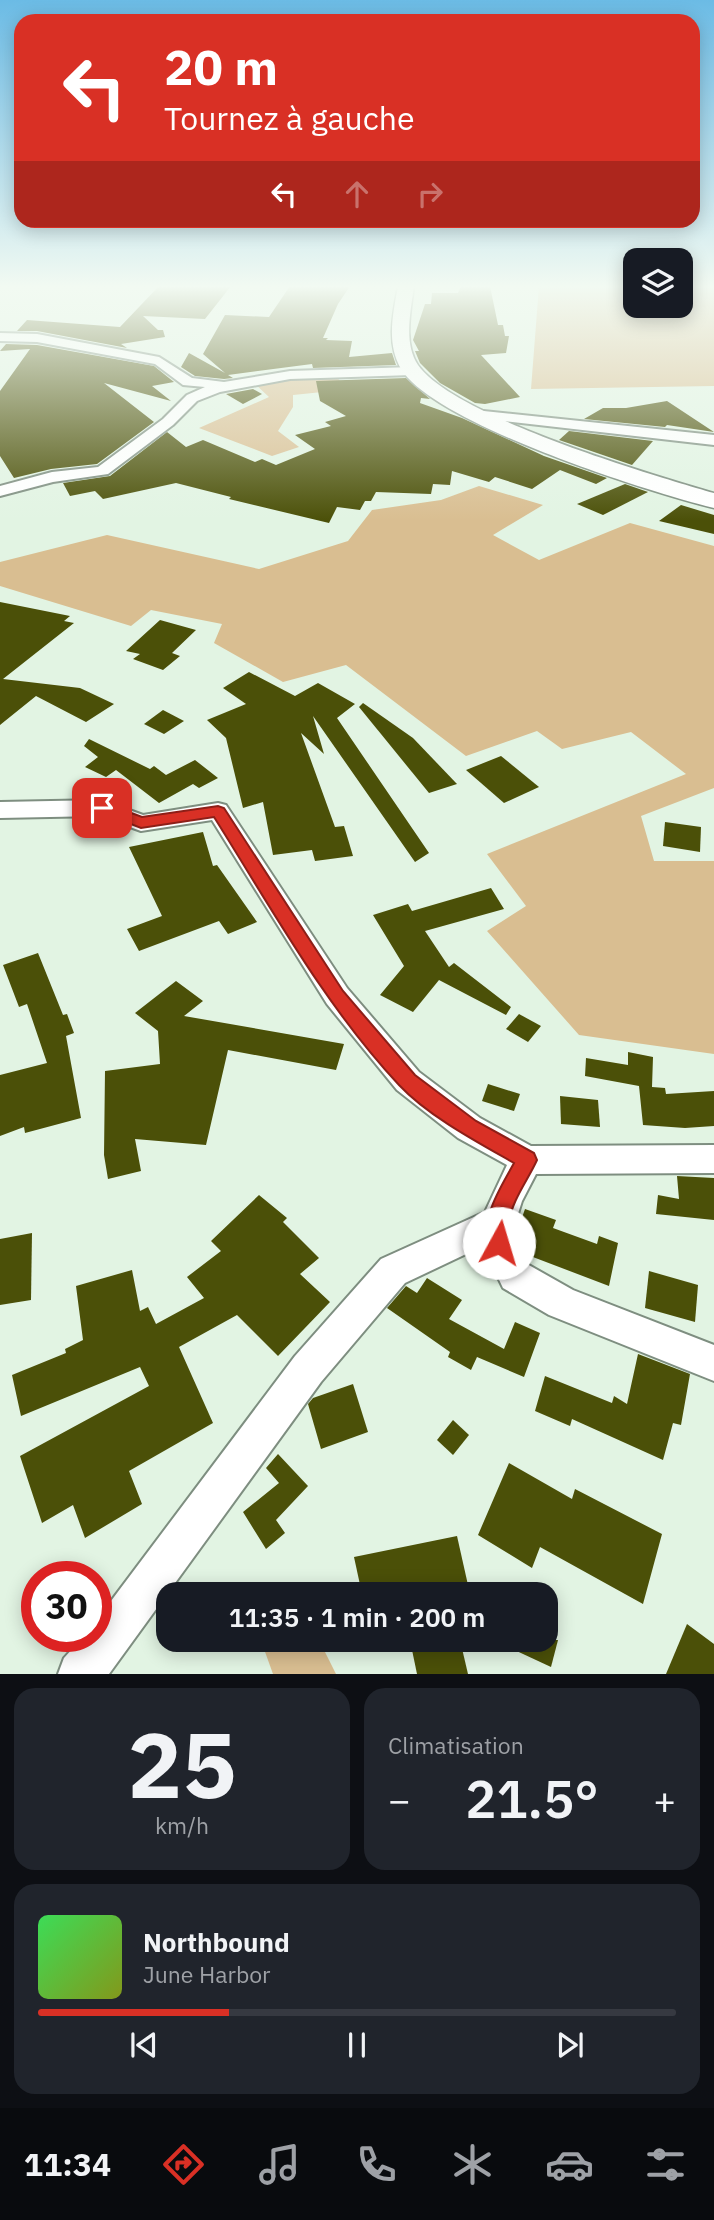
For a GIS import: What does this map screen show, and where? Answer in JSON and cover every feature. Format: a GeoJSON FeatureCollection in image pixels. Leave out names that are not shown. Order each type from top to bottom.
{"type":"FeatureCollection","features":[{"type":"Feature","properties":{"kind":"main road"},"geometry":{"type":"LineString","coordinates":[[409,364],[412,371],[436,393],[474,414],[632,475],[714,501]]}},
{"type":"Feature","properties":{"kind":"street"},"geometry":{"type":"LineString","coordinates":[[163,364],[188,382],[229,384],[290,375],[412,371]]}},
{"type":"Feature","properties":{"kind":"street"},"geometry":{"type":"LineString","coordinates":[[0,491],[52,477],[102,471],[168,422],[192,398],[229,384]]}},
{"type":"Feature","properties":{"kind":"street"},"geometry":{"type":"LineString","coordinates":[[474,414],[714,440]]}},
{"type":"Feature","properties":{"kind":"street"},"geometry":{"type":"LineString","coordinates":[[0,810],[102,808],[141,823],[218,811],[337,996],[408,1081],[469,1128],[527,1160],[714,1159]]}},
{"type":"Feature","properties":{"kind":"street"},"geometry":{"type":"LineString","coordinates":[[527,1160],[507,1197],[498,1223],[499,1243],[515,1276],[562,1303],[714,1363]]}},
{"type":"Feature","properties":{"kind":"street"},"geometry":{"type":"LineString","coordinates":[[80,1674],[106,1644],[308,1369],[393,1271],[498,1223]]}},
{"type":"Feature","properties":{"kind":"shaded area"},"geometry":{"type":"Polygon","coordinates":[[[533,364],[714,364],[714,386],[531,389],[533,364]]]}},
{"type":"Feature","properties":{"kind":"shaded area"},"geometry":{"type":"Polygon","coordinates":[[[335,375],[340,381],[332,391],[293,395],[293,407],[278,431],[299,447],[272,456],[199,428],[269,397],[254,383],[335,375]]]}},
{"type":"Feature","properties":{"kind":"shaded area"},"geometry":{"type":"Polygon","coordinates":[[[479,486],[543,505],[493,535],[539,560],[630,523],[714,546],[714,788],[641,816],[654,861],[714,861],[714,1054],[579,1035],[487,931],[526,906],[487,854],[686,774],[631,732],[562,749],[537,731],[466,756],[346,665],[283,682],[214,643],[222,624],[151,610],[131,626],[0,586],[0,562],[107,535],[259,569],[348,541],[372,510],[441,500],[479,486]]]}},
{"type":"Feature","properties":{"kind":"shaded area"},"geometry":{"type":"Polygon","coordinates":[[[265,1652],[325,1652],[336,1674],[273,1674],[265,1652]]]}},
{"type":"Feature","properties":{"kind":"building"},"geometry":{"type":"Polygon","coordinates":[[[19,364],[144,364],[154,366],[174,382],[152,386],[171,401],[104,383],[154,422],[97,464],[51,469],[14,478],[0,456],[0,391],[19,364]]]}},
{"type":"Feature","properties":{"kind":"building"},"geometry":{"type":"Polygon","coordinates":[[[183,364],[209,364],[225,373],[215,364],[311,364],[228,375],[233,378],[224,379],[195,376],[181,367],[183,364]]]}},
{"type":"Feature","properties":{"kind":"building"},"geometry":{"type":"Polygon","coordinates":[[[312,364],[396,365],[313,368],[312,364]]]}},
{"type":"Feature","properties":{"kind":"building"},"geometry":{"type":"Polygon","coordinates":[[[421,364],[489,364],[520,397],[485,404],[475,403],[440,383],[421,364]]]}},
{"type":"Feature","properties":{"kind":"building"},"geometry":{"type":"Polygon","coordinates":[[[406,378],[430,399],[421,398],[420,403],[462,418],[544,456],[607,478],[596,484],[560,470],[532,489],[495,477],[489,482],[452,471],[450,485],[433,484],[431,494],[376,492],[371,501],[365,501],[360,510],[337,507],[329,523],[176,483],[103,499],[95,491],[70,496],[63,483],[110,476],[167,432],[186,447],[203,440],[255,462],[262,459],[276,465],[315,449],[295,435],[331,426],[325,422],[346,416],[320,401],[316,381],[406,378]]]}},
{"type":"Feature","properties":{"kind":"building"},"geometry":{"type":"Polygon","coordinates":[[[253,389],[262,394],[243,404],[226,394],[253,389]]]}},
{"type":"Feature","properties":{"kind":"building"},"geometry":{"type":"Polygon","coordinates":[[[667,401],[714,432],[667,425],[665,427],[584,419],[603,408],[626,408],[667,401]]]}},
{"type":"Feature","properties":{"kind":"building"},"geometry":{"type":"Polygon","coordinates":[[[569,431],[653,441],[632,465],[559,440],[569,431]]]}},
{"type":"Feature","properties":{"kind":"building"},"geometry":{"type":"Polygon","coordinates":[[[625,484],[648,492],[603,515],[577,504],[625,484]]]}},
{"type":"Feature","properties":{"kind":"building"},"geometry":{"type":"Polygon","coordinates":[[[681,505],[714,515],[714,534],[659,521],[681,505]]]}},
{"type":"Feature","properties":{"kind":"building"},"geometry":{"type":"Polygon","coordinates":[[[0,602],[70,616],[64,621],[74,623],[3,679],[80,688],[114,704],[86,722],[36,696],[0,725],[0,602]]]}},
{"type":"Feature","properties":{"kind":"building"},"geometry":{"type":"Polygon","coordinates":[[[160,620],[196,630],[172,653],[180,656],[163,670],[133,659],[140,654],[126,651],[160,620]]]}},
{"type":"Feature","properties":{"kind":"building"},"geometry":{"type":"Polygon","coordinates":[[[249,672],[295,696],[318,683],[355,704],[337,718],[429,853],[415,862],[313,716],[324,754],[301,733],[335,827],[344,826],[353,856],[315,861],[312,850],[273,855],[263,802],[243,808],[226,738],[207,720],[246,704],[223,688],[249,672]]]}},
{"type":"Feature","properties":{"kind":"building"},"geometry":{"type":"Polygon","coordinates":[[[363,703],[413,738],[457,784],[429,793],[359,707],[363,703]]]}},
{"type":"Feature","properties":{"kind":"building"},"geometry":{"type":"Polygon","coordinates":[[[163,710],[184,721],[164,734],[144,724],[163,710]]]}},
{"type":"Feature","properties":{"kind":"building"},"geometry":{"type":"Polygon","coordinates":[[[89,739],[150,769],[154,766],[166,775],[195,760],[218,778],[199,788],[193,784],[159,803],[116,770],[106,777],[85,767],[98,757],[84,746],[89,739]]]}},
{"type":"Feature","properties":{"kind":"building"},"geometry":{"type":"Polygon","coordinates":[[[501,756],[539,787],[504,803],[466,770],[501,756]]]}},
{"type":"Feature","properties":{"kind":"building"},"geometry":{"type":"Polygon","coordinates":[[[665,822],[701,827],[700,852],[663,846],[665,822]]]}},
{"type":"Feature","properties":{"kind":"building"},"geometry":{"type":"Polygon","coordinates":[[[203,832],[213,866],[217,865],[257,922],[228,934],[219,921],[139,951],[127,929],[162,916],[129,847],[203,832]]]}},
{"type":"Feature","properties":{"kind":"building"},"geometry":{"type":"Polygon","coordinates":[[[491,888],[504,909],[425,931],[449,967],[454,963],[511,1007],[506,1015],[439,980],[413,1012],[380,995],[404,966],[373,915],[408,904],[412,911],[491,888]]]}},
{"type":"Feature","properties":{"kind":"building"},"geometry":{"type":"Polygon","coordinates":[[[38,953],[63,1015],[67,1014],[74,1033],[66,1036],[81,1118],[25,1133],[24,1127],[0,1136],[0,1075],[47,1063],[27,1004],[19,1007],[3,965],[38,953]]]}},
{"type":"Feature","properties":{"kind":"building"},"geometry":{"type":"Polygon","coordinates":[[[176,981],[203,1001],[184,1016],[344,1044],[336,1070],[228,1050],[206,1145],[135,1139],[141,1171],[108,1179],[104,1155],[105,1071],[160,1064],[158,1031],[135,1013],[176,981]]]}},
{"type":"Feature","properties":{"kind":"building"},"geometry":{"type":"Polygon","coordinates":[[[519,1014],[541,1026],[528,1042],[506,1029],[519,1014]]]}},
{"type":"Feature","properties":{"kind":"building"},"geometry":{"type":"Polygon","coordinates":[[[628,1052],[653,1057],[652,1087],[665,1088],[666,1094],[714,1091],[714,1126],[685,1128],[643,1125],[639,1086],[585,1076],[586,1058],[628,1065],[628,1052]]]}},
{"type":"Feature","properties":{"kind":"building"},"geometry":{"type":"Polygon","coordinates":[[[488,1084],[520,1094],[514,1111],[482,1101],[488,1084]]]}},
{"type":"Feature","properties":{"kind":"building"},"geometry":{"type":"Polygon","coordinates":[[[560,1096],[598,1100],[600,1127],[561,1124],[560,1096]]]}},
{"type":"Feature","properties":{"kind":"building"},"geometry":{"type":"Polygon","coordinates":[[[677,1176],[714,1178],[714,1220],[656,1214],[658,1195],[679,1199],[677,1176]]]}},
{"type":"Feature","properties":{"kind":"building"},"geometry":{"type":"Polygon","coordinates":[[[259,1195],[287,1218],[283,1222],[319,1258],[300,1274],[330,1302],[278,1356],[237,1315],[179,1347],[213,1423],[129,1471],[142,1504],[85,1538],[73,1505],[42,1523],[20,1456],[149,1386],[140,1367],[21,1416],[12,1375],[66,1353],[65,1349],[83,1340],[76,1286],[132,1270],[140,1311],[148,1307],[156,1324],[204,1298],[187,1277],[221,1251],[211,1241],[259,1195]]]}},
{"type":"Feature","properties":{"kind":"building"},"geometry":{"type":"Polygon","coordinates":[[[525,1209],[556,1220],[553,1228],[597,1244],[599,1236],[618,1243],[609,1286],[525,1254],[518,1229],[525,1209]]]}},
{"type":"Feature","properties":{"kind":"building"},"geometry":{"type":"Polygon","coordinates":[[[32,1233],[31,1300],[0,1305],[0,1239],[32,1233]]]}},
{"type":"Feature","properties":{"kind":"building"},"geometry":{"type":"Polygon","coordinates":[[[649,1271],[698,1285],[695,1322],[645,1308],[649,1271]]]}},
{"type":"Feature","properties":{"kind":"building"},"geometry":{"type":"Polygon","coordinates":[[[427,1278],[462,1300],[449,1319],[504,1349],[515,1322],[540,1333],[524,1377],[477,1357],[471,1370],[448,1357],[450,1352],[387,1308],[406,1286],[417,1293],[427,1278]]]}},
{"type":"Feature","properties":{"kind":"building"},"geometry":{"type":"Polygon","coordinates":[[[638,1354],[690,1374],[681,1425],[673,1423],[663,1460],[572,1419],[570,1426],[535,1411],[545,1376],[612,1403],[614,1396],[627,1404],[638,1354]]]}},
{"type":"Feature","properties":{"kind":"building"},"geometry":{"type":"Polygon","coordinates":[[[353,1384],[368,1432],[321,1449],[308,1404],[313,1398],[353,1384]]]}},
{"type":"Feature","properties":{"kind":"building"},"geometry":{"type":"Polygon","coordinates":[[[453,1420],[469,1435],[453,1455],[437,1440],[453,1420]]]}},
{"type":"Feature","properties":{"kind":"building"},"geometry":{"type":"Polygon","coordinates":[[[278,1454],[308,1486],[276,1520],[285,1533],[266,1549],[243,1512],[279,1483],[266,1468],[278,1454]]]}},
{"type":"Feature","properties":{"kind":"building"},"geometry":{"type":"Polygon","coordinates":[[[509,1463],[572,1499],[575,1489],[662,1534],[643,1604],[540,1547],[532,1568],[478,1535],[509,1463]]]}},
{"type":"Feature","properties":{"kind":"building"},"geometry":{"type":"Polygon","coordinates":[[[457,1536],[467,1582],[359,1582],[354,1557],[457,1536]]]}},
{"type":"Feature","properties":{"kind":"building"},"geometry":{"type":"Polygon","coordinates":[[[687,1624],[714,1644],[714,1674],[666,1674],[687,1624]]]}},
{"type":"Feature","properties":{"kind":"building"},"geometry":{"type":"Polygon","coordinates":[[[412,1652],[463,1652],[468,1674],[417,1674],[412,1652]]]}},
{"type":"Feature","properties":{"kind":"building"},"geometry":{"type":"Polygon","coordinates":[[[519,1652],[555,1652],[551,1667],[519,1652]]]}},
{"type":"Feature","properties":{"kind":"route"},"geometry":{"type":"LineString","coordinates":[[102,808],[141,823],[218,811],[337,996],[408,1081],[469,1128],[527,1160],[507,1197],[498,1223],[499,1243]]}}]}
